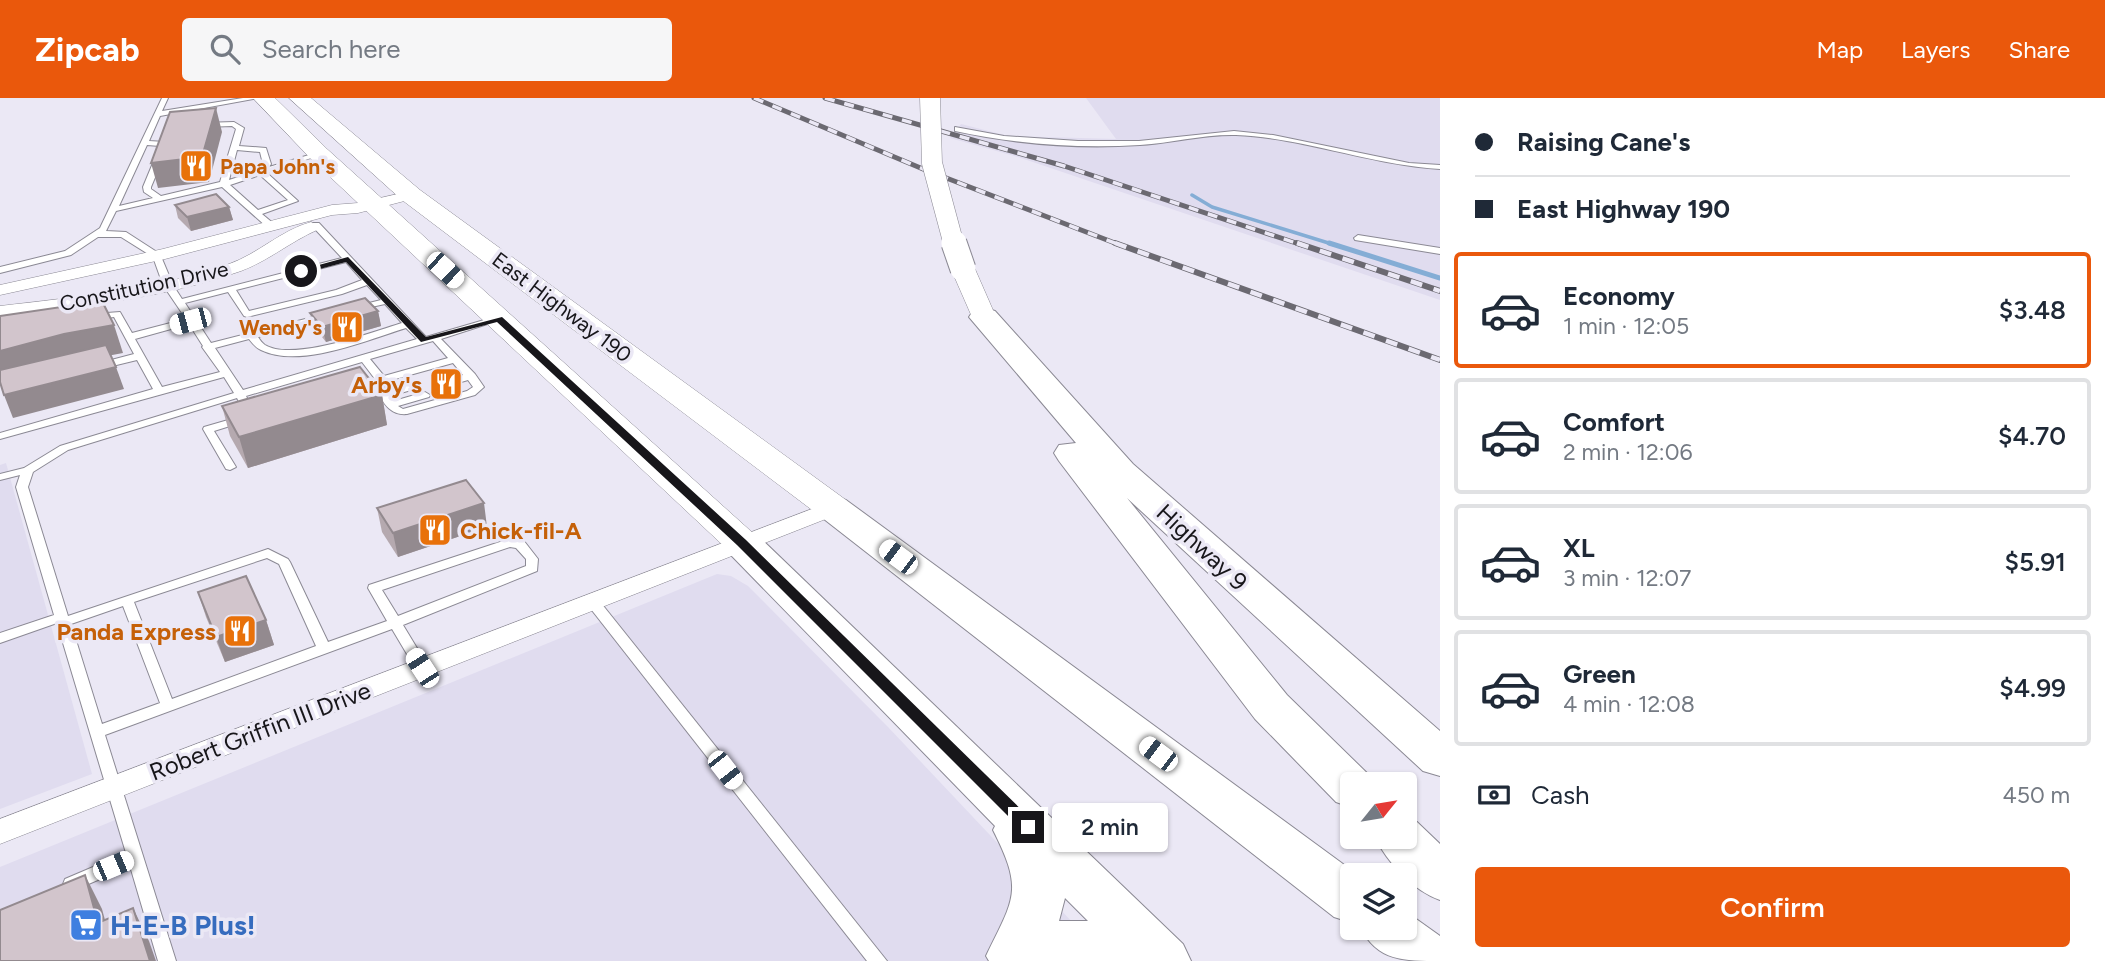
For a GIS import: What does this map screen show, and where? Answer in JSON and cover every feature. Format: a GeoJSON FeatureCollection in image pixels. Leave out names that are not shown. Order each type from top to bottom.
{"type":"FeatureCollection","features":[{"type":"Feature","properties":{"kind":"highway","name":"Highway 9"},"geometry":{"type":"LineString","coordinates":[[984,317],[1003,356],[1038,410],[1271,707],[1340,776]]}},
{"type":"Feature","properties":{"kind":"highway","name":"Highway 9"},"geometry":{"type":"LineString","coordinates":[[984,317],[1120,472],[1440,758]]}},
{"type":"Feature","properties":{"kind":"highway"},"geometry":{"type":"LineString","coordinates":[[833,508],[1340,891]]}},
{"type":"Feature","properties":{"kind":"highway","name":"East Highway 190"},"geometry":{"type":"LineString","coordinates":[[741,542],[1163,961]]}},
{"type":"Feature","properties":{"kind":"highway"},"geometry":{"type":"LineString","coordinates":[[995,794],[1032,852],[1042,880],[1039,910],[1010,958]]}},
{"type":"Feature","properties":{"kind":"highway"},"geometry":{"type":"LineString","coordinates":[[1412,849],[1440,878]]}},
{"type":"Feature","properties":{"kind":"highway"},"geometry":{"type":"LineString","coordinates":[[1404,940],[1431,961]]}},
{"type":"Feature","properties":{"kind":"highway"},"geometry":{"type":"LineString","coordinates":[[1010,958],[1047,944],[1066,942],[1106,949],[1128,961]]}},
{"type":"Feature","properties":{"kind":"main road","name":"East Highway 190"},"geometry":{"type":"LineString","coordinates":[[263,98],[366,206],[498,319],[741,542]]}},
{"type":"Feature","properties":{"kind":"main road"},"geometry":{"type":"LineString","coordinates":[[286,98],[307,118],[326,124]]}},
{"type":"Feature","properties":{"kind":"main road","name":"East Highway 190"},"geometry":{"type":"LineString","coordinates":[[299,98],[411,195],[833,508]]}},
{"type":"Feature","properties":{"kind":"main road","name":"Highway 9"},"geometry":{"type":"LineString","coordinates":[[930,98],[933,166],[948,229],[962,269],[984,317]]}},
{"type":"Feature","properties":{"kind":"street","name":"Constitution Drive"},"geometry":{"type":"LineString","coordinates":[[0,290],[157,256],[332,210],[366,206],[411,195]]}},
{"type":"Feature","properties":{"kind":"street","name":"Constitution Drive"},"geometry":{"type":"LineString","coordinates":[[0,311],[168,285],[238,267],[277,242],[366,206]]}},
{"type":"Feature","properties":{"kind":"street","name":"Robert Griffin III Drive"},"geometry":{"type":"LineString","coordinates":[[0,832],[833,508]]}},
{"type":"Feature","properties":{"kind":"lane"},"geometry":{"type":"LineString","coordinates":[[0,270],[68,253],[104,229],[153,129],[165,98]]}},
{"type":"Feature","properties":{"kind":"lane"},"geometry":{"type":"LineString","coordinates":[[159,114],[256,98]]}},
{"type":"Feature","properties":{"kind":"lane"},"geometry":{"type":"LineString","coordinates":[[192,126],[234,124],[240,128],[224,184]]}},
{"type":"Feature","properties":{"kind":"lane"},"geometry":{"type":"LineString","coordinates":[[153,129],[166,128]]}},
{"type":"Feature","properties":{"kind":"lane"},"geometry":{"type":"LineString","coordinates":[[958,129],[1004,138],[1079,143],[1139,143],[1234,133],[1273,137],[1409,165],[1440,167]]}},
{"type":"Feature","properties":{"kind":"lane"},"geometry":{"type":"LineString","coordinates":[[146,143],[165,144],[147,187],[147,190],[160,200]]}},
{"type":"Feature","properties":{"kind":"lane"},"geometry":{"type":"LineString","coordinates":[[234,148],[263,150],[267,164],[262,173]]}},
{"type":"Feature","properties":{"kind":"lane"},"geometry":{"type":"LineString","coordinates":[[115,209],[224,184],[319,154]]}},
{"type":"Feature","properties":{"kind":"lane"},"geometry":{"type":"LineString","coordinates":[[256,213],[294,201],[262,173]]}},
{"type":"Feature","properties":{"kind":"lane"},"geometry":{"type":"LineString","coordinates":[[224,184],[271,226]]}},
{"type":"Feature","properties":{"kind":"lane"},"geometry":{"type":"LineString","coordinates":[[316,225],[408,324],[455,359],[479,387],[471,393],[403,412],[387,400],[364,358]]}},
{"type":"Feature","properties":{"kind":"lane"},"geometry":{"type":"LineString","coordinates":[[98,234],[123,234],[157,256],[168,285],[240,394],[252,416],[208,429],[230,467]]}},
{"type":"Feature","properties":{"kind":"lane"},"geometry":{"type":"LineString","coordinates":[[1358,238],[1440,251]]}},
{"type":"Feature","properties":{"kind":"lane"},"geometry":{"type":"LineString","coordinates":[[179,302],[348,259]]}},
{"type":"Feature","properties":{"kind":"lane"},"geometry":{"type":"LineString","coordinates":[[230,289],[247,314],[339,292],[368,281]]}},
{"type":"Feature","properties":{"kind":"lane"},"geometry":{"type":"LineString","coordinates":[[350,311],[387,301]]}},
{"type":"Feature","properties":{"kind":"lane"},"geometry":{"type":"LineString","coordinates":[[83,318],[117,314],[159,391]]}},
{"type":"Feature","properties":{"kind":"lane"},"geometry":{"type":"LineString","coordinates":[[207,347],[338,314]]}},
{"type":"Feature","properties":{"kind":"lane"},"geometry":{"type":"LineString","coordinates":[[0,477],[28,470],[64,448],[498,319]]}},
{"type":"Feature","properties":{"kind":"lane"},"geometry":{"type":"LineString","coordinates":[[130,337],[190,321]]}},
{"type":"Feature","properties":{"kind":"lane"},"geometry":{"type":"LineString","coordinates":[[251,336],[256,346],[271,353],[304,354],[408,324]]}},
{"type":"Feature","properties":{"kind":"lane"},"geometry":{"type":"LineString","coordinates":[[87,367],[140,356]]}},
{"type":"Feature","properties":{"kind":"lane"},"geometry":{"type":"LineString","coordinates":[[350,389],[455,359]]}},
{"type":"Feature","properties":{"kind":"lane"},"geometry":{"type":"LineString","coordinates":[[0,436],[225,374]]}},
{"type":"Feature","properties":{"kind":"lane"},"geometry":{"type":"LineString","coordinates":[[442,384],[470,376]]}},
{"type":"Feature","properties":{"kind":"lane"},"geometry":{"type":"LineString","coordinates":[[387,400],[422,390]]}},
{"type":"Feature","properties":{"kind":"lane"},"geometry":{"type":"LineString","coordinates":[[28,470],[22,487],[167,961]]}},
{"type":"Feature","properties":{"kind":"lane"},"geometry":{"type":"LineString","coordinates":[[97,732],[394,623],[532,568],[532,559],[520,544],[509,542],[374,588],[394,623],[422,668]]}},
{"type":"Feature","properties":{"kind":"lane"},"geometry":{"type":"LineString","coordinates":[[0,638],[127,600],[268,553],[284,562],[324,649]]}},
{"type":"Feature","properties":{"kind":"lane"},"geometry":{"type":"LineString","coordinates":[[127,600],[168,706]]}},
{"type":"Feature","properties":{"kind":"lane"},"geometry":{"type":"LineString","coordinates":[[592,601],[878,961]]}},
{"type":"Feature","properties":{"kind":"lane"},"geometry":{"type":"LineString","coordinates":[[49,893],[136,856]]}},
{"type":"Feature","properties":{"kind":"shaded area"},"geometry":{"type":"Polygon","coordinates":[[[1086,98],[1440,98],[1440,300],[1018,157],[950,138],[961,124],[1008,136],[1116,139],[1086,98]]]}},
{"type":"Feature","properties":{"kind":"shaded area"},"geometry":{"type":"Polygon","coordinates":[[[6,463],[92,774],[0,809],[0,465],[6,463]]]}},
{"type":"Feature","properties":{"kind":"shaded area"},"geometry":{"type":"Polygon","coordinates":[[[717,574],[731,576],[748,586],[888,727],[1109,961],[0,961],[0,867],[717,574]]]}},
{"type":"Feature","properties":{"kind":"building"},"geometry":{"type":"Polygon","coordinates":[[[216,108],[202,157],[151,163],[170,112],[216,108]]]}},
{"type":"Feature","properties":{"kind":"building"},"geometry":{"type":"Polygon","coordinates":[[[216,194],[229,207],[187,217],[175,205],[216,194]]]}},
{"type":"Feature","properties":{"kind":"building"},"geometry":{"type":"Polygon","coordinates":[[[365,298],[378,311],[322,327],[310,313],[365,298]]]}},
{"type":"Feature","properties":{"kind":"building"},"geometry":{"type":"Polygon","coordinates":[[[102,301],[114,325],[64,334],[0,351],[0,316],[102,301]]]}},
{"type":"Feature","properties":{"kind":"building"},"geometry":{"type":"Polygon","coordinates":[[[106,345],[116,367],[4,395],[0,370],[106,345]]]}},
{"type":"Feature","properties":{"kind":"building"},"geometry":{"type":"Polygon","coordinates":[[[360,367],[382,395],[239,437],[222,406],[360,367]]]}},
{"type":"Feature","properties":{"kind":"building"},"geometry":{"type":"Polygon","coordinates":[[[466,480],[484,503],[393,533],[377,508],[466,480]]]}},
{"type":"Feature","properties":{"kind":"building"},"geometry":{"type":"Polygon","coordinates":[[[246,576],[266,620],[216,637],[198,592],[246,576]]]}},
{"type":"Feature","properties":{"kind":"building"},"geometry":{"type":"Polygon","coordinates":[[[85,875],[98,923],[133,908],[150,961],[0,961],[0,910],[85,875]]]}},
{"type":"Feature","properties":{"kind":"waterway"},"geometry":{"type":"LineString","coordinates":[[1192,195],[1212,207],[1335,245]]}},
{"type":"Feature","properties":{"kind":"waterway"},"geometry":{"type":"LineString","coordinates":[[1329,243],[1440,278]]}},
{"type":"Feature","properties":{"kind":"railway"},"geometry":{"type":"LineString","coordinates":[[754,98],[923,169],[1120,245]]}},
{"type":"Feature","properties":{"kind":"railway"},"geometry":{"type":"LineString","coordinates":[[825,98],[1064,166],[1302,245]]}},
{"type":"Feature","properties":{"kind":"railway"},"geometry":{"type":"LineString","coordinates":[[1115,243],[1440,360]]}},
{"type":"Feature","properties":{"kind":"railway"},"geometry":{"type":"LineString","coordinates":[[1297,243],[1440,291]]}},
{"type":"Feature","properties":{"kind":"place","name":"Papa John's"},"geometry":{"type":"Point","coordinates":[196,166]}},
{"type":"Feature","properties":{"kind":"place","name":"Wendy's"},"geometry":{"type":"Point","coordinates":[347,327]}},
{"type":"Feature","properties":{"kind":"place","name":"Arby's"},"geometry":{"type":"Point","coordinates":[446,384]}},
{"type":"Feature","properties":{"kind":"place","name":"Chick-fil-A"},"geometry":{"type":"Point","coordinates":[435,530]}},
{"type":"Feature","properties":{"kind":"place","name":"Panda Express"},"geometry":{"type":"Point","coordinates":[240,631]}},
{"type":"Feature","properties":{"kind":"place","name":"H-E-B Plus!"},"geometry":{"type":"Point","coordinates":[86,925]}},
{"type":"Feature","properties":{"kind":"route"},"geometry":{"type":"LineString","coordinates":[[301,271],[348,259],[424,341],[498,319],[741,542],[1028,827]]}}]}
